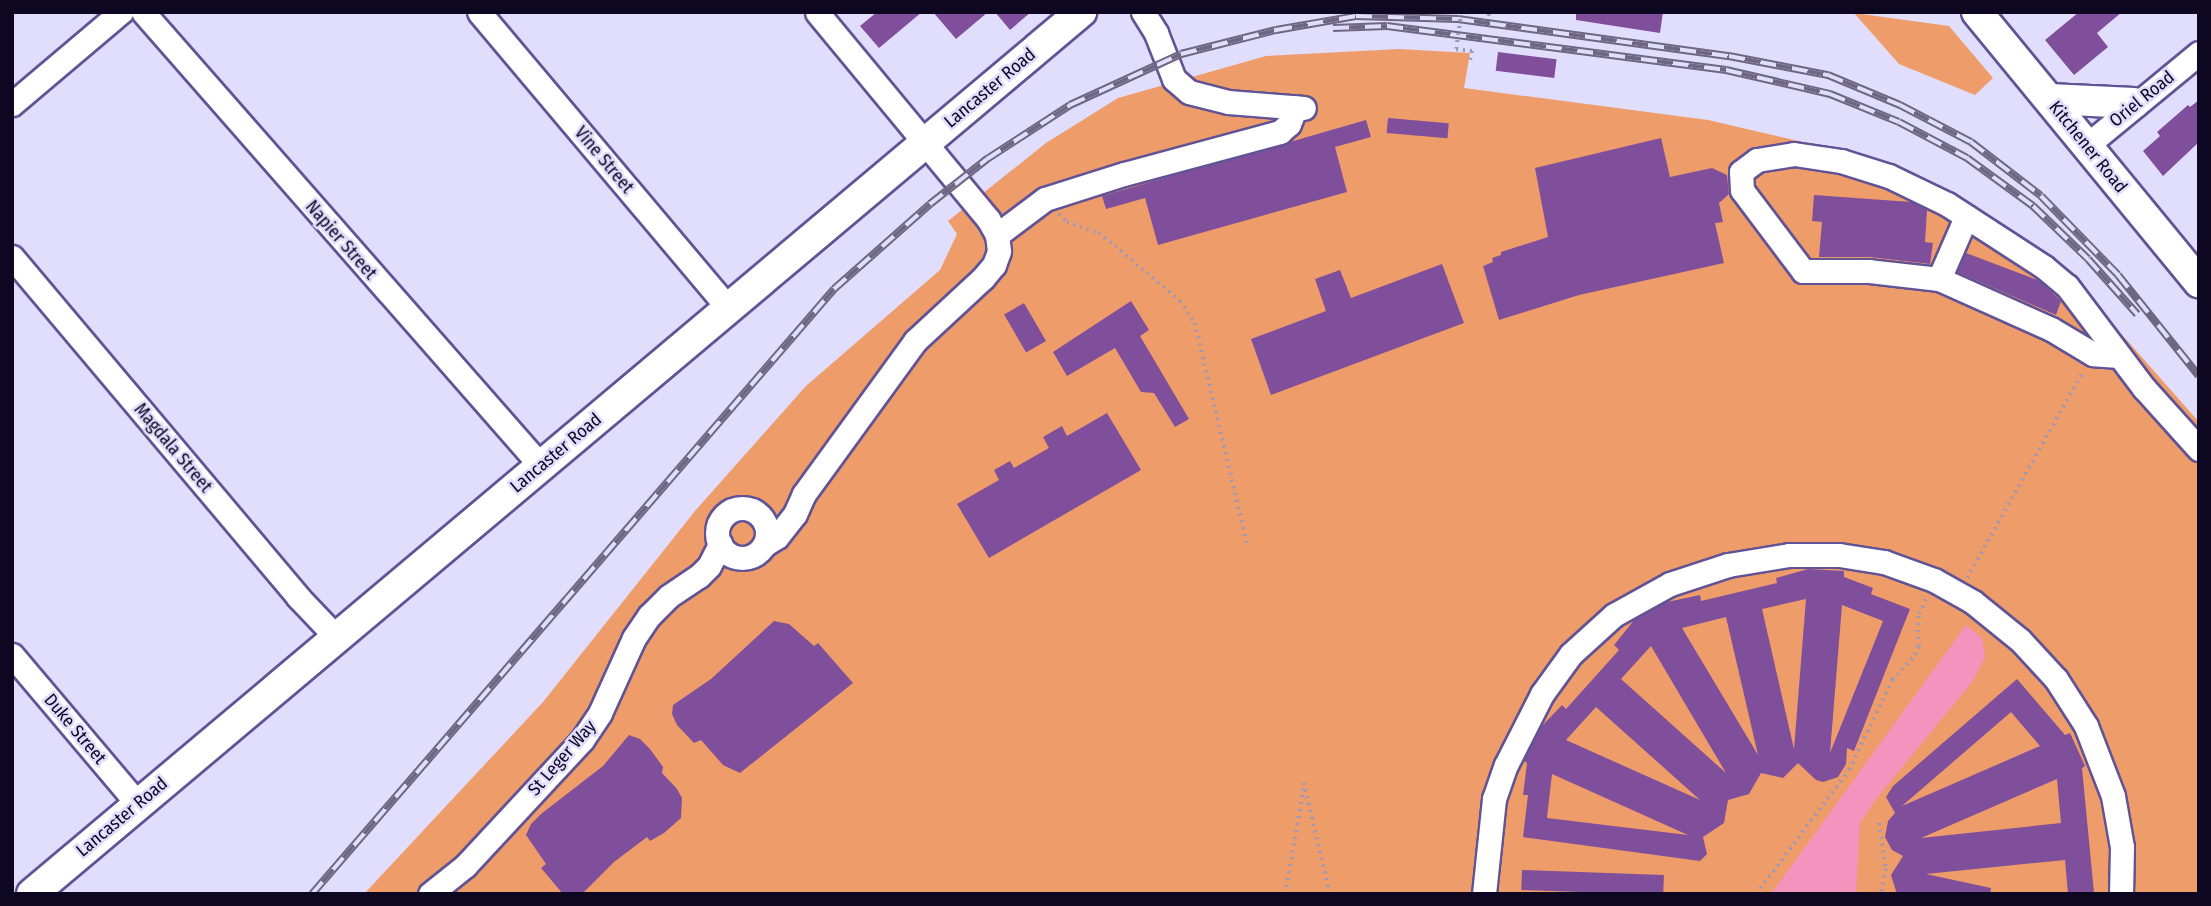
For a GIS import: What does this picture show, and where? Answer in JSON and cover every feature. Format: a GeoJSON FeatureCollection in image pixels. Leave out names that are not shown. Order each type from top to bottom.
{"type":"FeatureCollection","features":[{"type":"Feature","properties":{"kind":"main road","name":"Lancaster Road"},"geometry":{"type":"LineString","coordinates":[[32,894],[1081,12]]}},
{"type":"Feature","properties":{"kind":"main road","name":"Kitchener Road"},"geometry":{"type":"LineString","coordinates":[[1977,12],[2199,282]]}},
{"type":"Feature","properties":{"kind":"main road"},"geometry":{"type":"LineString","coordinates":[[2049,99],[2134,103]]}},
{"type":"Feature","properties":{"kind":"street"},"geometry":{"type":"LineString","coordinates":[[12,104],[121,12]]}},
{"type":"Feature","properties":{"kind":"street","name":"Napier Street"},"geometry":{"type":"LineString","coordinates":[[143,12],[541,466]]}},
{"type":"Feature","properties":{"kind":"street","name":"Vine Street"},"geometry":{"type":"LineString","coordinates":[[479,12],[728,308]]}},
{"type":"Feature","properties":{"kind":"street"},"geometry":{"type":"LineString","coordinates":[[804,494],[782,508],[758,513],[743,507],[727,513],[718,527],[729,551],[753,555],[782,531],[804,494],[915,341],[993,265],[999,251],[998,235],[988,219],[817,12]]}},
{"type":"Feature","properties":{"kind":"street"},"geometry":{"type":"LineString","coordinates":[[998,235],[1045,199],[1124,173],[1280,132],[1300,107],[1205,99],[1189,92],[1174,79],[1156,33],[1143,12]]}},
{"type":"Feature","properties":{"kind":"street","name":"Oriel Road"},"geometry":{"type":"LineString","coordinates":[[2086,146],[2134,103],[2199,53]]}},
{"type":"Feature","properties":{"kind":"street"},"geometry":{"type":"LineString","coordinates":[[2119,356],[2092,354],[2051,328],[1939,279],[1869,271],[1803,271],[1742,190],[1741,172],[1757,160],[1794,154],[1841,162],[1924,190],[2045,267],[2067,286],[2119,356],[2199,449]]}},
{"type":"Feature","properties":{"kind":"street"},"geometry":{"type":"LineString","coordinates":[[1939,279],[1966,217]]}},
{"type":"Feature","properties":{"kind":"street","name":"Magdala Street"},"geometry":{"type":"LineString","coordinates":[[12,257],[289,586],[337,638]]}},
{"type":"Feature","properties":{"kind":"street"},"geometry":{"type":"LineString","coordinates":[[758,513],[767,528],[765,545]]}},
{"type":"Feature","properties":{"kind":"street","name":"St Leger Way"},"geometry":{"type":"LineString","coordinates":[[430,894],[465,866],[582,740],[600,713],[634,638],[649,616],[669,596],[729,551]]}},
{"type":"Feature","properties":{"kind":"street"},"geometry":{"type":"LineString","coordinates":[[1484,894],[1494,799],[1521,731],[1571,654],[1614,615],[1670,584],[1728,565],[1789,555],[1839,555],[1884,562],[1934,580],[2020,640],[2056,679],[2086,726],[2113,796],[2122,847],[2120,894]]}},
{"type":"Feature","properties":{"kind":"street","name":"Duke Street"},"geometry":{"type":"LineString","coordinates":[[12,655],[138,804]]}},
{"type":"Feature","properties":{"kind":"path"},"geometry":{"type":"LineString","coordinates":[[1461,12],[1456,49],[1472,51],[1471,62]]}},
{"type":"Feature","properties":{"kind":"path"},"geometry":{"type":"LineString","coordinates":[[1052,207],[1067,222],[1099,233],[1180,301],[1195,323],[1247,543]]}},
{"type":"Feature","properties":{"kind":"path"},"geometry":{"type":"LineString","coordinates":[[1956,593],[1989,543],[2092,354]]}},
{"type":"Feature","properties":{"kind":"path"},"geometry":{"type":"LineString","coordinates":[[1756,894],[1849,770],[1892,680],[1915,655],[1919,646],[1916,632],[1919,614],[1934,580]]}},
{"type":"Feature","properties":{"kind":"path"},"geometry":{"type":"LineString","coordinates":[[1285,894],[1304,783],[1329,894]]}},
{"type":"Feature","properties":{"kind":"path"},"geometry":{"type":"LineString","coordinates":[[1879,823],[1886,869],[1881,894]]}},
{"type":"Feature","properties":{"kind":"shaded area"},"geometry":{"type":"Polygon","coordinates":[[[1854,13],[1949,26],[1993,78],[1975,95],[1899,64],[1854,13]]]}},
{"type":"Feature","properties":{"kind":"shaded area"},"geometry":{"type":"Polygon","coordinates":[[[1399,49],[1470,53],[1464,88],[1708,120],[1863,156],[2071,277],[2199,422],[2199,894],[364,894],[543,702],[695,511],[806,386],[940,270],[957,234],[948,221],[1046,143],[1118,98],[1266,56],[1399,49]]]}},
{"type":"Feature","properties":{"kind":"shaded area"},"geometry":{"type":"Polygon","coordinates":[[[1966,625],[1982,638],[1985,657],[1973,681],[1877,798],[1860,823],[1856,894],[1771,894],[1966,625]]]}},
{"type":"Feature","properties":{"kind":"building"},"geometry":{"type":"Polygon","coordinates":[[[877,12],[922,12],[879,48],[860,26],[877,12]]]}},
{"type":"Feature","properties":{"kind":"building"},"geometry":{"type":"Polygon","coordinates":[[[933,12],[988,12],[956,39],[933,12]]]}},
{"type":"Feature","properties":{"kind":"building"},"geometry":{"type":"Polygon","coordinates":[[[995,12],[1031,12],[1010,30],[995,12]]]}},
{"type":"Feature","properties":{"kind":"building"},"geometry":{"type":"Polygon","coordinates":[[[1576,12],[1663,12],[1660,33],[1576,20],[1576,12]]]}},
{"type":"Feature","properties":{"kind":"building"},"geometry":{"type":"Polygon","coordinates":[[[2079,12],[2122,12],[2097,33],[2108,47],[2074,75],[2045,40],[2079,12]]]}},
{"type":"Feature","properties":{"kind":"building"},"geometry":{"type":"Polygon","coordinates":[[[1498,52],[1557,59],[1554,78],[1496,71],[1498,52]]]}},
{"type":"Feature","properties":{"kind":"building"},"geometry":{"type":"Polygon","coordinates":[[[2199,100],[2199,142],[2163,176],[2143,151],[2160,136],[2157,132],[2188,105],[2190,107],[2199,100]]]}},
{"type":"Feature","properties":{"kind":"building"},"geometry":{"type":"Polygon","coordinates":[[[1388,118],[1449,123],[1447,138],[1387,133],[1388,118]]]}},
{"type":"Feature","properties":{"kind":"building"},"geometry":{"type":"Polygon","coordinates":[[[1366,120],[1371,137],[1335,147],[1347,192],[1158,245],[1145,198],[1106,209],[1102,196],[1366,120]]]}},
{"type":"Feature","properties":{"kind":"building"},"geometry":{"type":"Polygon","coordinates":[[[1661,138],[1670,177],[1712,168],[1727,175],[1729,194],[1719,203],[1723,222],[1715,223],[1724,263],[1579,295],[1499,320],[1483,266],[1493,262],[1492,258],[1501,255],[1501,252],[1548,237],[1535,168],[1661,138]]]}},
{"type":"Feature","properties":{"kind":"building"},"geometry":{"type":"Polygon","coordinates":[[[1814,195],[1911,202],[1927,210],[1925,242],[1933,243],[1930,264],[1870,257],[1819,257],[1822,222],[1812,221],[1814,195]]]}},
{"type":"Feature","properties":{"kind":"building"},"geometry":{"type":"Polygon","coordinates":[[[1966,253],[2040,281],[2061,301],[2056,315],[1957,272],[1966,253]]]}},
{"type":"Feature","properties":{"kind":"building"},"geometry":{"type":"Polygon","coordinates":[[[1442,264],[1464,323],[1271,395],[1251,339],[1326,311],[1315,279],[1340,270],[1351,298],[1442,264]]]}},
{"type":"Feature","properties":{"kind":"building"},"geometry":{"type":"Polygon","coordinates":[[[1131,301],[1149,330],[1140,336],[1189,419],[1175,427],[1154,393],[1141,392],[1115,348],[1067,376],[1053,352],[1131,301]]]}},
{"type":"Feature","properties":{"kind":"building"},"geometry":{"type":"Polygon","coordinates":[[[1024,303],[1046,341],[1026,353],[1004,314],[1024,303]]]}},
{"type":"Feature","properties":{"kind":"building"},"geometry":{"type":"Polygon","coordinates":[[[1107,413],[1141,470],[989,558],[957,504],[999,480],[994,470],[1010,461],[1014,468],[1049,448],[1043,437],[1062,426],[1067,436],[1107,413]]]}},
{"type":"Feature","properties":{"kind":"building"},"geometry":{"type":"Polygon","coordinates":[[[1808,569],[1844,571],[1844,577],[1873,588],[1871,594],[1910,609],[1854,751],[1847,748],[1846,764],[1838,777],[1823,782],[1816,780],[1798,763],[1783,778],[1761,773],[1749,794],[1728,800],[1724,823],[1703,837],[1707,854],[1700,861],[1523,837],[1528,795],[1523,795],[1527,763],[1524,761],[1540,728],[1562,705],[1566,709],[1619,650],[1614,645],[1635,619],[1667,602],[1700,595],[1701,601],[1777,583],[1776,578],[1808,569]],[[1806,599],[1762,609],[1794,749],[1806,599]],[[1842,605],[1830,753],[1883,621],[1842,605]],[[1726,617],[1682,628],[1758,755],[1726,617]],[[1651,646],[1621,679],[1726,773],[1651,646]],[[1596,707],[1566,740],[1700,800],[1596,707]],[[1552,774],[1547,818],[1688,835],[1552,774]]]}},
{"type":"Feature","properties":{"kind":"building"},"geometry":{"type":"Polygon","coordinates":[[[774,621],[789,624],[814,646],[818,643],[853,683],[740,773],[723,765],[701,740],[694,743],[677,725],[672,714],[673,705],[711,679],[774,621]]]}},
{"type":"Feature","properties":{"kind":"building"},"geometry":{"type":"Polygon","coordinates":[[[2017,679],[2065,735],[2070,733],[2085,766],[2082,768],[2094,893],[2068,894],[2065,860],[1926,874],[1991,888],[1990,894],[1897,894],[1891,875],[1903,856],[1892,850],[1885,837],[1888,821],[1895,813],[1886,797],[1893,786],[2017,679]],[[2011,712],[1902,806],[2040,746],[2011,712]],[[2057,779],[1921,838],[2061,823],[2057,779]]]}},
{"type":"Feature","properties":{"kind":"building"},"geometry":{"type":"Polygon","coordinates":[[[629,735],[640,739],[650,749],[663,767],[662,773],[677,789],[682,798],[681,818],[664,833],[650,841],[647,837],[614,862],[584,892],[563,894],[541,868],[546,864],[526,835],[531,824],[541,814],[603,766],[629,735]]]}},
{"type":"Feature","properties":{"kind":"building"},"geometry":{"type":"Polygon","coordinates":[[[1522,870],[1664,875],[1663,894],[1521,890],[1522,870]]]}},
{"type":"Feature","properties":{"kind":"railway"},"geometry":{"type":"LineString","coordinates":[[312,894],[834,289],[930,204],[987,159],[1070,105],[1181,54],[1276,30],[1356,16],[1458,19],[1729,56],[1828,75],[1900,105],[1971,142],[2041,196],[2118,275],[2199,376]]}},
{"type":"Feature","properties":{"kind":"railway"},"geometry":{"type":"LineString","coordinates":[[1333,28],[1387,26],[1726,70],[1830,94],[1899,122],[1967,158],[2033,206],[2088,259],[2137,314]]}}]}
